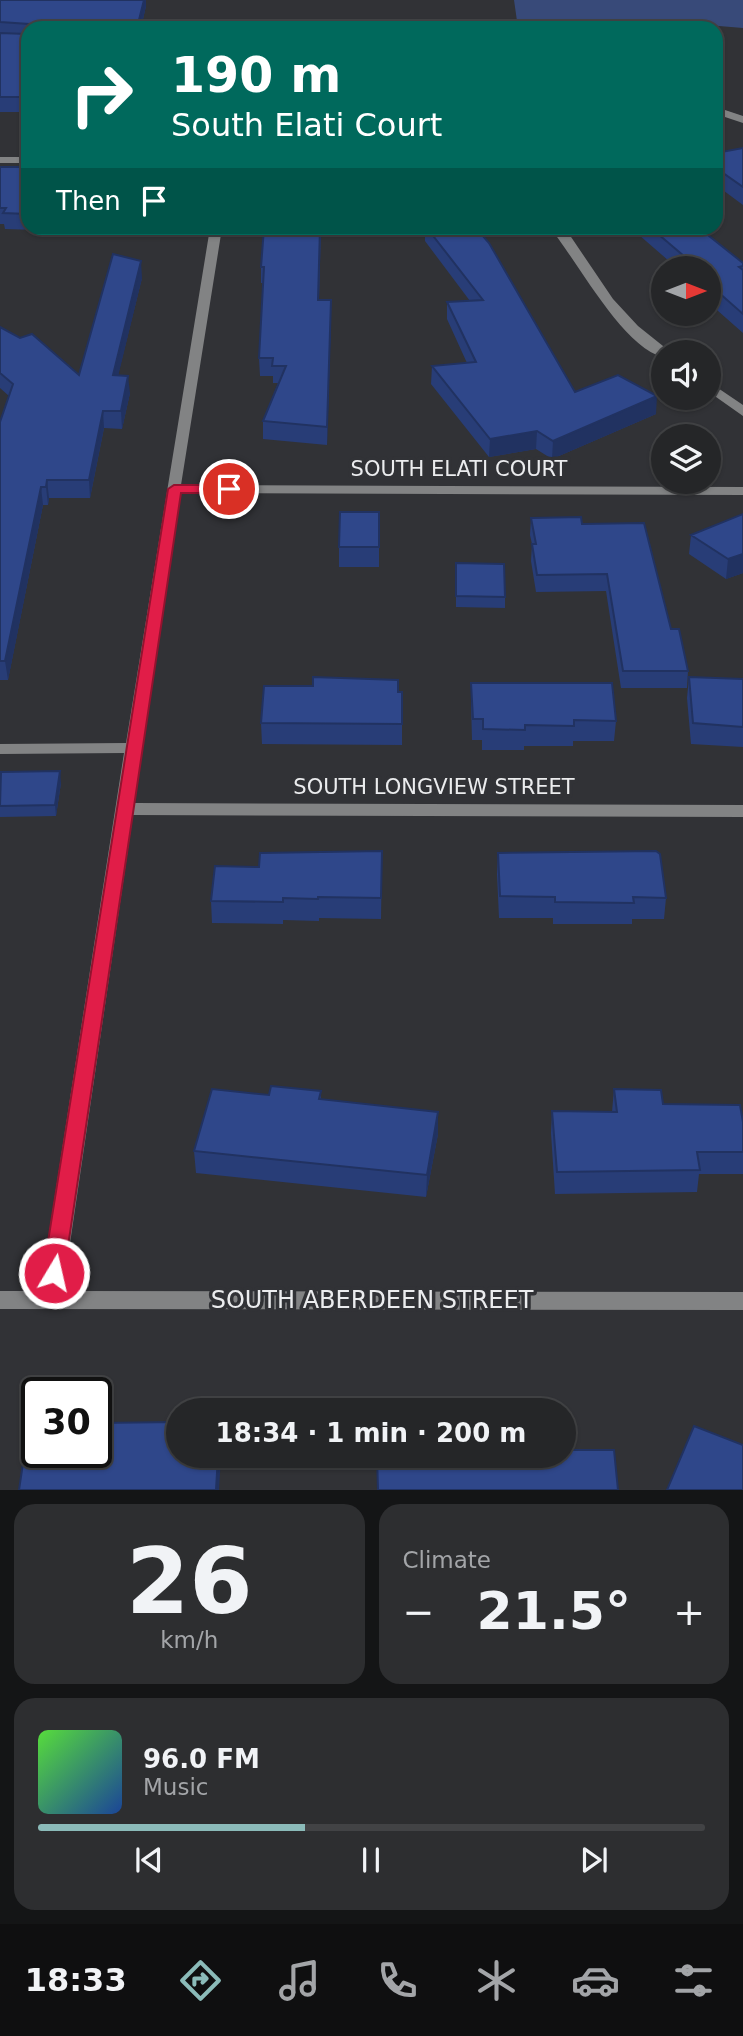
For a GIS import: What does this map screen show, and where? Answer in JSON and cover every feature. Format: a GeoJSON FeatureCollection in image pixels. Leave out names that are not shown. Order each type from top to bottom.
{"type":"FeatureCollection","features":[{"type":"Feature","properties":{"kind":"street"},"geometry":{"type":"LineString","coordinates":[[723,113],[743,121]]}},
{"type":"Feature","properties":{"kind":"street"},"geometry":{"type":"LineString","coordinates":[[0,160],[21,160]]}},
{"type":"Feature","properties":{"kind":"street"},"geometry":{"type":"LineString","coordinates":[[50,1300],[133,748],[215,235]]}},
{"type":"Feature","properties":{"kind":"street"},"geometry":{"type":"LineString","coordinates":[[564,235],[570,241],[592,280],[621,316],[651,344]]}},
{"type":"Feature","properties":{"kind":"street"},"geometry":{"type":"LineString","coordinates":[[721,395],[743,412]]}},
{"type":"Feature","properties":{"kind":"street","name":"SOUTH ELATI COURT"},"geometry":{"type":"LineString","coordinates":[[174,489],[743,491]]}},
{"type":"Feature","properties":{"kind":"street"},"geometry":{"type":"LineString","coordinates":[[0,749],[133,748]]}},
{"type":"Feature","properties":{"kind":"street","name":"SOUTH LONGVIEW STREET"},"geometry":{"type":"LineString","coordinates":[[124,809],[743,811]]}},
{"type":"Feature","properties":{"kind":"street","name":"SOUTH ABERDEEN STREET"},"geometry":{"type":"LineString","coordinates":[[0,1300],[743,1301]]}},
{"type":"Feature","properties":{"kind":"shaded area"},"geometry":{"type":"Polygon","coordinates":[[[514,0],[743,0],[743,28],[723,26],[723,21],[517,21],[514,0]]]}},
{"type":"Feature","properties":{"kind":"building"},"geometry":{"type":"Polygon","coordinates":[[[0,0],[144,0],[139,21],[0,22],[0,0]]]}},
{"type":"Feature","properties":{"kind":"building"},"geometry":{"type":"Polygon","coordinates":[[[0,33],[21,34],[21,97],[0,97],[0,33]]]}},
{"type":"Feature","properties":{"kind":"building"},"geometry":{"type":"Polygon","coordinates":[[[743,148],[743,187],[723,173],[723,152],[743,148]]]}},
{"type":"Feature","properties":{"kind":"building"},"geometry":{"type":"Polygon","coordinates":[[[0,167],[21,167],[21,214],[3,213],[6,208],[0,208],[0,167]]]}},
{"type":"Feature","properties":{"kind":"building"},"geometry":{"type":"Polygon","coordinates":[[[263,235],[320,235],[318,300],[331,300],[327,427],[263,421],[286,366],[272,366],[273,358],[259,358],[264,267],[261,267],[263,235]]]}},
{"type":"Feature","properties":{"kind":"building"},"geometry":{"type":"Polygon","coordinates":[[[432,235],[482,235],[575,392],[618,375],[651,393],[651,399],[553,441],[537,431],[490,439],[432,366],[476,362],[447,302],[483,300],[432,235]]]}},
{"type":"Feature","properties":{"kind":"building"},"geometry":{"type":"Polygon","coordinates":[[[659,235],[708,235],[743,263],[743,266],[739,267],[743,270],[743,314],[721,295],[721,256],[684,256],[659,235]]]}},
{"type":"Feature","properties":{"kind":"building"},"geometry":{"type":"Polygon","coordinates":[[[113,254],[141,261],[113,375],[128,376],[121,411],[103,411],[89,480],[47,480],[46,487],[41,487],[5,661],[0,661],[0,422],[13,384],[0,373],[0,327],[20,338],[32,334],[79,375],[113,254]]]}},
{"type":"Feature","properties":{"kind":"building"},"geometry":{"type":"Polygon","coordinates":[[[340,512],[379,512],[379,547],[339,547],[340,512]]]}},
{"type":"Feature","properties":{"kind":"building"},"geometry":{"type":"Polygon","coordinates":[[[743,514],[743,554],[728,559],[691,535],[743,514]]]}},
{"type":"Feature","properties":{"kind":"building"},"geometry":{"type":"Polygon","coordinates":[[[581,517],[582,524],[644,523],[671,629],[679,629],[688,671],[623,671],[607,574],[537,575],[532,544],[536,544],[531,518],[581,517]]]}},
{"type":"Feature","properties":{"kind":"building"},"geometry":{"type":"Polygon","coordinates":[[[456,563],[504,564],[505,597],[456,596],[456,563]]]}},
{"type":"Feature","properties":{"kind":"building"},"geometry":{"type":"Polygon","coordinates":[[[313,677],[398,680],[398,692],[402,692],[402,724],[261,723],[264,686],[313,686],[313,677]]]}},
{"type":"Feature","properties":{"kind":"building"},"geometry":{"type":"Polygon","coordinates":[[[689,677],[743,679],[743,727],[693,723],[689,677]]]}},
{"type":"Feature","properties":{"kind":"building"},"geometry":{"type":"Polygon","coordinates":[[[471,683],[612,683],[616,721],[574,720],[574,726],[525,725],[525,730],[483,729],[483,719],[473,719],[471,683]]]}},
{"type":"Feature","properties":{"kind":"building"},"geometry":{"type":"Polygon","coordinates":[[[60,771],[55,805],[0,806],[1,772],[60,771]]]}},
{"type":"Feature","properties":{"kind":"building"},"geometry":{"type":"Polygon","coordinates":[[[382,851],[381,898],[283,898],[283,902],[211,901],[215,866],[259,867],[260,853],[382,851]]]}},
{"type":"Feature","properties":{"kind":"building"},"geometry":{"type":"Polygon","coordinates":[[[656,851],[660,854],[666,898],[633,897],[634,903],[555,902],[555,897],[500,896],[498,853],[656,851]]]}},
{"type":"Feature","properties":{"kind":"building"},"geometry":{"type":"Polygon","coordinates":[[[271,1086],[321,1091],[319,1099],[438,1112],[427,1175],[194,1151],[212,1089],[269,1095],[271,1086]]]}},
{"type":"Feature","properties":{"kind":"building"},"geometry":{"type":"Polygon","coordinates":[[[614,1089],[661,1090],[663,1104],[740,1105],[743,1152],[697,1152],[700,1170],[557,1172],[552,1111],[617,1112],[614,1089]]]}},
{"type":"Feature","properties":{"kind":"building"},"geometry":{"type":"Polygon","coordinates":[[[166,1422],[166,1468],[217,1468],[216,1490],[19,1490],[22,1468],[112,1468],[112,1423],[166,1422]]]}},
{"type":"Feature","properties":{"kind":"building"},"geometry":{"type":"Polygon","coordinates":[[[694,1426],[743,1445],[743,1490],[667,1490],[694,1426]]]}},
{"type":"Feature","properties":{"kind":"building"},"geometry":{"type":"Polygon","coordinates":[[[576,1450],[614,1450],[618,1490],[378,1490],[377,1468],[576,1468],[576,1450]]]}},
{"type":"Feature","properties":{"kind":"route"},"geometry":{"type":"LineString","coordinates":[[54,1273],[174,489],[229,489]]}}]}
